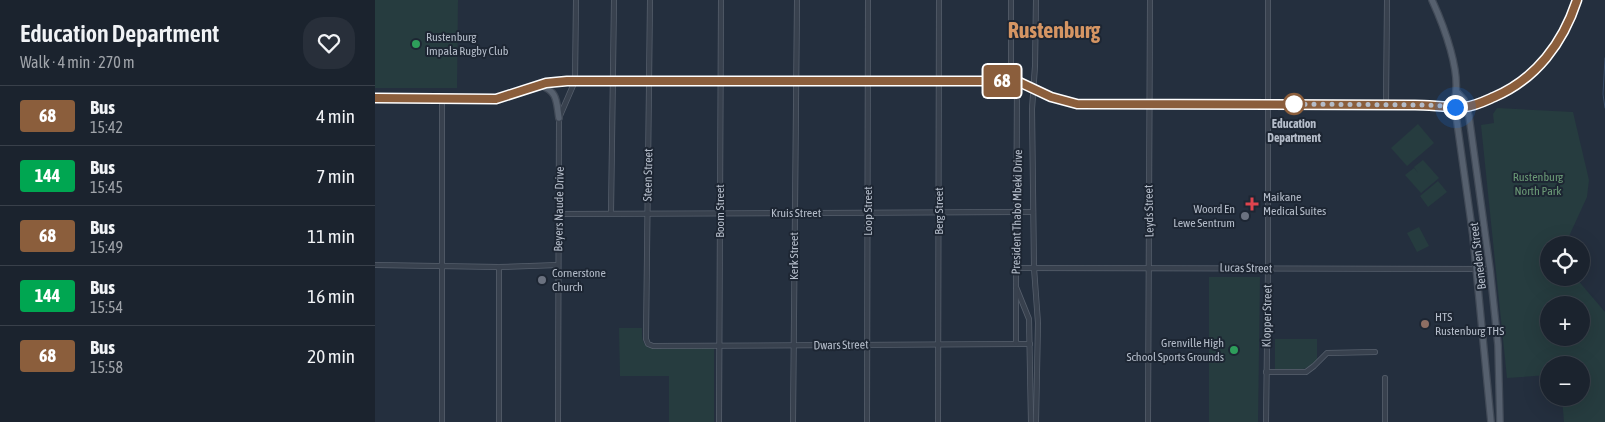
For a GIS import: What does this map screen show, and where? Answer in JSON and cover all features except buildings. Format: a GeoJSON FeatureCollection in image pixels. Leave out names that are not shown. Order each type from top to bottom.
{"type":"FeatureCollection","features":[{"type":"Feature","properties":{"kind":"main road","name":"Beneden Street"},"geometry":{"type":"LineString","coordinates":[[1432,0],[1451,51],[1457,92],[1454,101],[1476,269],[1491,422]]}},
{"type":"Feature","properties":{"kind":"main road"},"geometry":{"type":"LineString","coordinates":[[375,98],[496,99],[550,82],[575,81],[1017,81],[1033,91],[1077,104],[1467,107],[1488,100],[1515,86],[1542,63],[1562,36],[1572,16],[1577,0]]}},
{"type":"Feature","properties":{"kind":"main road"},"geometry":{"type":"LineString","coordinates":[[540,85],[548,88],[555,95],[559,118]]}},
{"type":"Feature","properties":{"kind":"main road","name":"Beneden Street"},"geometry":{"type":"LineString","coordinates":[[1457,92],[1467,107],[1490,268],[1498,345],[1500,422]]}},
{"type":"Feature","properties":{"kind":"street","name":"Beyers Naude Drive"},"geometry":{"type":"LineString","coordinates":[[558,422],[559,118],[575,81],[576,0]]}},
{"type":"Feature","properties":{"kind":"street"},"geometry":{"type":"LineString","coordinates":[[611,213],[614,0]]}},
{"type":"Feature","properties":{"kind":"street","name":"Steen Street"},"geometry":{"type":"LineString","coordinates":[[650,0],[646,339],[648,344],[653,346]]}},
{"type":"Feature","properties":{"kind":"street","name":"Boom Street"},"geometry":{"type":"LineString","coordinates":[[719,422],[721,0]]}},
{"type":"Feature","properties":{"kind":"street","name":"Kerk Street"},"geometry":{"type":"LineString","coordinates":[[793,422],[797,0]]}},
{"type":"Feature","properties":{"kind":"street","name":"Loop Street"},"geometry":{"type":"LineString","coordinates":[[867,422],[869,213],[868,0]]}},
{"type":"Feature","properties":{"kind":"street","name":"Berg Street"},"geometry":{"type":"LineString","coordinates":[[938,422],[939,0]]}},
{"type":"Feature","properties":{"kind":"street","name":"President Thabo Mbeki Drive"},"geometry":{"type":"LineString","coordinates":[[1011,0],[1011,64],[1017,81],[1016,287],[1029,319],[1031,422]]}},
{"type":"Feature","properties":{"kind":"street","name":"President Thabo Mbeki Drive"},"geometry":{"type":"LineString","coordinates":[[1036,0],[1033,91],[1033,212],[1034,268],[1038,322],[1037,422]]}},
{"type":"Feature","properties":{"kind":"street","name":"Leyds Street"},"geometry":{"type":"LineString","coordinates":[[1148,422],[1150,0]]}},
{"type":"Feature","properties":{"kind":"street","name":"Klopper Street"},"geometry":{"type":"LineString","coordinates":[[1266,422],[1268,0]]}},
{"type":"Feature","properties":{"kind":"street"},"geometry":{"type":"LineString","coordinates":[[1386,105],[1387,0]]}},
{"type":"Feature","properties":{"kind":"street"},"geometry":{"type":"LineString","coordinates":[[442,98],[443,422]]}},
{"type":"Feature","properties":{"kind":"street","name":"Kruis Street"},"geometry":{"type":"LineString","coordinates":[[560,214],[1033,212]]}},
{"type":"Feature","properties":{"kind":"street"},"geometry":{"type":"LineString","coordinates":[[375,265],[558,265]]}},
{"type":"Feature","properties":{"kind":"street"},"geometry":{"type":"LineString","coordinates":[[499,266],[499,422]]}},
{"type":"Feature","properties":{"kind":"street","name":"Lucas Street"},"geometry":{"type":"LineString","coordinates":[[1017,268],[1490,268]]}},
{"type":"Feature","properties":{"kind":"street"},"geometry":{"type":"LineString","coordinates":[[1016,287],[1016,343]]}},
{"type":"Feature","properties":{"kind":"street","name":"Dwars Street"},"geometry":{"type":"LineString","coordinates":[[653,346],[1030,344]]}},
{"type":"Feature","properties":{"kind":"street"},"geometry":{"type":"LineString","coordinates":[[1266,372],[1306,372],[1327,353],[1375,352]]}},
{"type":"Feature","properties":{"kind":"street"},"geometry":{"type":"LineString","coordinates":[[1385,378],[1385,422]]}},
{"type":"Feature","properties":{"kind":"green space","name":"Rustenburg Impala Rugby Club"},"geometry":{"type":"Polygon","coordinates":[[[375,0],[458,0],[457,88],[375,88],[375,0]]]}},
{"type":"Feature","properties":{"kind":"green space","name":"Rustenburg North Park"},"geometry":{"type":"Polygon","coordinates":[[[1497,108],[1573,112],[1589,180],[1587,197],[1569,236],[1540,236],[1540,286],[1583,286],[1605,312],[1605,422],[1564,422],[1563,406],[1590,406],[1590,356],[1540,356],[1540,376],[1507,378],[1481,125],[1494,123],[1493,114],[1497,108]]]}},
{"type":"Feature","properties":{"kind":"green space"},"geometry":{"type":"Polygon","coordinates":[[[1418,124],[1434,143],[1407,166],[1391,148],[1418,124]]]}},
{"type":"Feature","properties":{"kind":"green space"},"geometry":{"type":"Polygon","coordinates":[[[1423,160],[1439,178],[1421,193],[1405,175],[1414,168],[1418,173],[1414,167],[1423,160]]]}},
{"type":"Feature","properties":{"kind":"green space"},"geometry":{"type":"Polygon","coordinates":[[[1438,181],[1447,192],[1428,207],[1420,196],[1438,181]]]}},
{"type":"Feature","properties":{"kind":"green space"},"geometry":{"type":"Polygon","coordinates":[[[1419,227],[1429,246],[1417,252],[1407,233],[1419,227]]]}},
{"type":"Feature","properties":{"kind":"green space","name":"Grenville High School Sports Grounds"},"geometry":{"type":"Polygon","coordinates":[[[1209,277],[1260,277],[1258,422],[1209,422],[1209,277]]]}},
{"type":"Feature","properties":{"kind":"green space"},"geometry":{"type":"Polygon","coordinates":[[[619,328],[642,328],[643,342],[649,348],[714,348],[714,422],[669,422],[669,376],[620,376],[619,328]]]}},
{"type":"Feature","properties":{"kind":"green space"},"geometry":{"type":"Polygon","coordinates":[[[1275,339],[1317,339],[1317,360],[1302,369],[1292,371],[1275,370],[1275,339]]]}},
{"type":"Feature","properties":{"kind":"waterway"},"geometry":{"type":"LineString","coordinates":[[1605,58],[1603,94],[1605,108]]}},
{"type":"Feature","properties":{"kind":"bus line","name":"68"},"geometry":{"type":"LineString","coordinates":[[375,98],[496,99],[546,83],[567,81],[1017,81],[1058,100],[1077,104],[1429,105],[1467,107],[1502,94],[1529,76],[1554,49],[1572,16],[1577,0]]}},
{"type":"Feature","properties":{"kind":"place","name":"Rustenburg Impala Rugby Club"},"geometry":{"type":"Point","coordinates":[416,44]}},
{"type":"Feature","properties":{"kind":"place","name":"Education Department"},"geometry":{"type":"Point","coordinates":[1294,104]}},
{"type":"Feature","properties":{"kind":"place","name":"Maikane Medical Suites"},"geometry":{"type":"Point","coordinates":[1252,204]}},
{"type":"Feature","properties":{"kind":"place","name":"Woord En Lewe Sentrum"},"geometry":{"type":"Point","coordinates":[1245,216]}},
{"type":"Feature","properties":{"kind":"place","name":"Cornerstone Church"},"geometry":{"type":"Point","coordinates":[542,280]}},
{"type":"Feature","properties":{"kind":"place","name":"HTS Rustenburg THS"},"geometry":{"type":"Point","coordinates":[1425,324]}},
{"type":"Feature","properties":{"kind":"place","name":"Grenville High School Sports Grounds"},"geometry":{"type":"Point","coordinates":[1234,350]}},
{"type":"Feature","properties":{"kind":"district","name":"Rustenburg"},"geometry":{"type":"Point","coordinates":[1054,30]}},
{"type":"Feature","properties":{"kind":"route"},"geometry":{"type":"LineString","coordinates":[[1294,104],[1286,104],[1429,105],[1455,107]]}}]}
